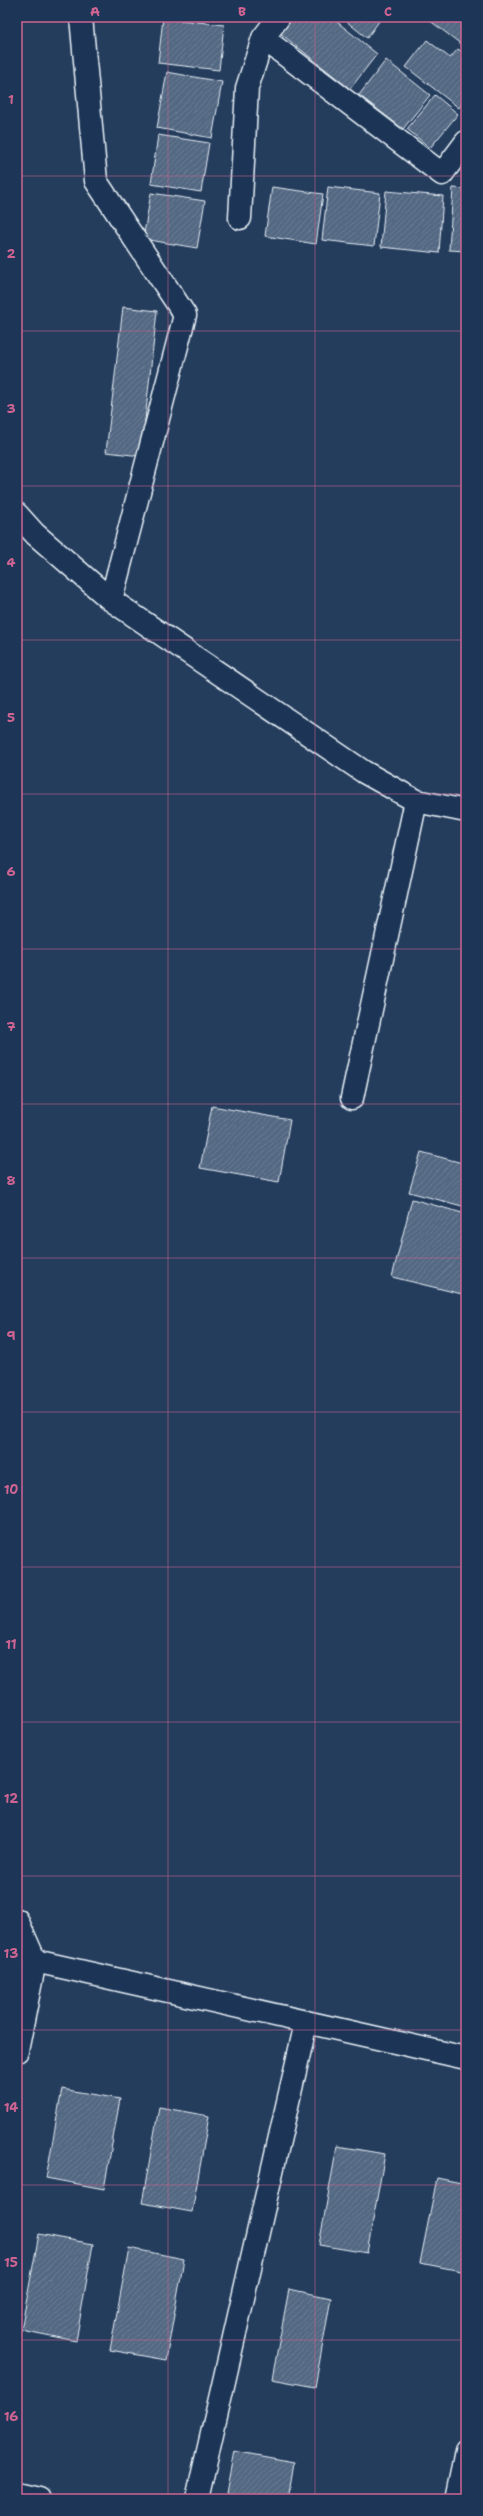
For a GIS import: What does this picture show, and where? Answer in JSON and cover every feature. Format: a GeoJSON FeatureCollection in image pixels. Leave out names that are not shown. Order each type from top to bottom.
{"type":"FeatureCollection","features":[{"type":"Feature","properties":{"kind":"street"},"geometry":{"type":"LineString","coordinates":[[81,17],[96,180],[185,315],[111,600]]}},
{"type":"Feature","properties":{"kind":"street"},"geometry":{"type":"LineString","coordinates":[[240,218],[247,88],[263,38],[279,17]]}},
{"type":"Feature","properties":{"kind":"street"},"geometry":{"type":"LineString","coordinates":[[263,38],[442,174],[466,142]]}},
{"type":"Feature","properties":{"kind":"street"},"geometry":{"type":"LineString","coordinates":[[17,514],[26,530],[111,600],[364,772],[416,801],[466,811]]}},
{"type":"Feature","properties":{"kind":"street"},"geometry":{"type":"LineString","coordinates":[[352,1098],[416,801]]}},
{"type":"Feature","properties":{"kind":"street"},"geometry":{"type":"LineString","coordinates":[[17,1920],[35,1961],[17,2051]]}},
{"type":"Feature","properties":{"kind":"street"},"geometry":{"type":"LineString","coordinates":[[35,1961],[466,2058]]}},
{"type":"Feature","properties":{"kind":"street"},"geometry":{"type":"LineString","coordinates":[[197,2499],[306,2023]]}},
{"type":"Feature","properties":{"kind":"street"},"geometry":{"type":"LineString","coordinates":[[456,2499],[466,2451]]}},
{"type":"Feature","properties":{"kind":"street"},"geometry":{"type":"LineString","coordinates":[[17,2494],[39,2499]]}},
{"type":"Feature","properties":{"kind":"building"},"geometry":{"type":"Polygon","coordinates":[[[292,17],[331,17],[377,54],[350,89],[280,33],[292,17]]]}},
{"type":"Feature","properties":{"kind":"building"},"geometry":{"type":"Polygon","coordinates":[[[341,17],[382,17],[367,38],[341,17]]]}},
{"type":"Feature","properties":{"kind":"building"},"geometry":{"type":"Polygon","coordinates":[[[425,17],[466,17],[466,37],[461,44],[425,17]]]}},
{"type":"Feature","properties":{"kind":"building"},"geometry":{"type":"Polygon","coordinates":[[[163,18],[224,25],[219,70],[158,63],[163,18]]]}},
{"type":"Feature","properties":{"kind":"building"},"geometry":{"type":"Polygon","coordinates":[[[427,40],[450,58],[458,49],[466,55],[466,98],[459,108],[406,67],[427,40]]]}},
{"type":"Feature","properties":{"kind":"building"},"geometry":{"type":"Polygon","coordinates":[[[386,60],[430,95],[403,129],[359,95],[386,60]]]}},
{"type":"Feature","properties":{"kind":"building"},"geometry":{"type":"Polygon","coordinates":[[[167,72],[222,82],[212,138],[157,128],[167,72]]]}},
{"type":"Feature","properties":{"kind":"building"},"geometry":{"type":"Polygon","coordinates":[[[435,95],[458,114],[430,148],[407,129],[435,95]]]}},
{"type":"Feature","properties":{"kind":"building"},"geometry":{"type":"Polygon","coordinates":[[[158,135],[209,143],[201,192],[151,184],[158,135]]]}},
{"type":"Feature","properties":{"kind":"building"},"geometry":{"type":"Polygon","coordinates":[[[272,187],[323,194],[316,244],[265,236],[272,187]]]}},
{"type":"Feature","properties":{"kind":"building"},"geometry":{"type":"Polygon","coordinates":[[[328,187],[380,193],[374,246],[322,240],[328,187]]]}},
{"type":"Feature","properties":{"kind":"building"},"geometry":{"type":"Polygon","coordinates":[[[453,188],[466,189],[466,251],[449,250],[453,188]]]}},
{"type":"Feature","properties":{"kind":"building"},"geometry":{"type":"Polygon","coordinates":[[[386,191],[443,196],[439,253],[381,247],[386,191]]]}},
{"type":"Feature","properties":{"kind":"building"},"geometry":{"type":"Polygon","coordinates":[[[151,193],[205,201],[197,248],[143,239],[151,193]]]}},
{"type":"Feature","properties":{"kind":"building"},"geometry":{"type":"Polygon","coordinates":[[[123,307],[157,311],[141,456],[106,452],[123,307]]]}},
{"type":"Feature","properties":{"kind":"building"},"geometry":{"type":"Polygon","coordinates":[[[212,1106],[290,1120],[279,1182],[200,1168],[212,1106]]]}},
{"type":"Feature","properties":{"kind":"building"},"geometry":{"type":"Polygon","coordinates":[[[421,1152],[466,1164],[466,1207],[409,1192],[421,1152]]]}},
{"type":"Feature","properties":{"kind":"building"},"geometry":{"type":"Polygon","coordinates":[[[412,1199],[466,1214],[466,1295],[392,1277],[412,1199]]]}},
{"type":"Feature","properties":{"kind":"building"},"geometry":{"type":"Polygon","coordinates":[[[62,2089],[120,2099],[104,2189],[46,2178],[62,2089]]]}},
{"type":"Feature","properties":{"kind":"building"},"geometry":{"type":"Polygon","coordinates":[[[159,2107],[209,2116],[192,2212],[142,2203],[159,2107]]]}},
{"type":"Feature","properties":{"kind":"building"},"geometry":{"type":"Polygon","coordinates":[[[337,2146],[385,2154],[367,2253],[319,2245],[337,2146]]]}},
{"type":"Feature","properties":{"kind":"building"},"geometry":{"type":"Polygon","coordinates":[[[437,2178],[466,2184],[466,2272],[420,2263],[437,2178]]]}},
{"type":"Feature","properties":{"kind":"building"},"geometry":{"type":"Polygon","coordinates":[[[39,2234],[93,2244],[76,2341],[21,2330],[39,2234]]]}},
{"type":"Feature","properties":{"kind":"building"},"geometry":{"type":"Polygon","coordinates":[[[129,2248],[184,2259],[166,2360],[110,2350],[129,2248]]]}},
{"type":"Feature","properties":{"kind":"building"},"geometry":{"type":"Polygon","coordinates":[[[289,2289],[331,2298],[315,2387],[272,2379],[289,2289]]]}},
{"type":"Feature","properties":{"kind":"building"},"geometry":{"type":"Polygon","coordinates":[[[234,2451],[294,2462],[288,2499],[257,2499],[226,2493],[234,2451]]]}}]}
